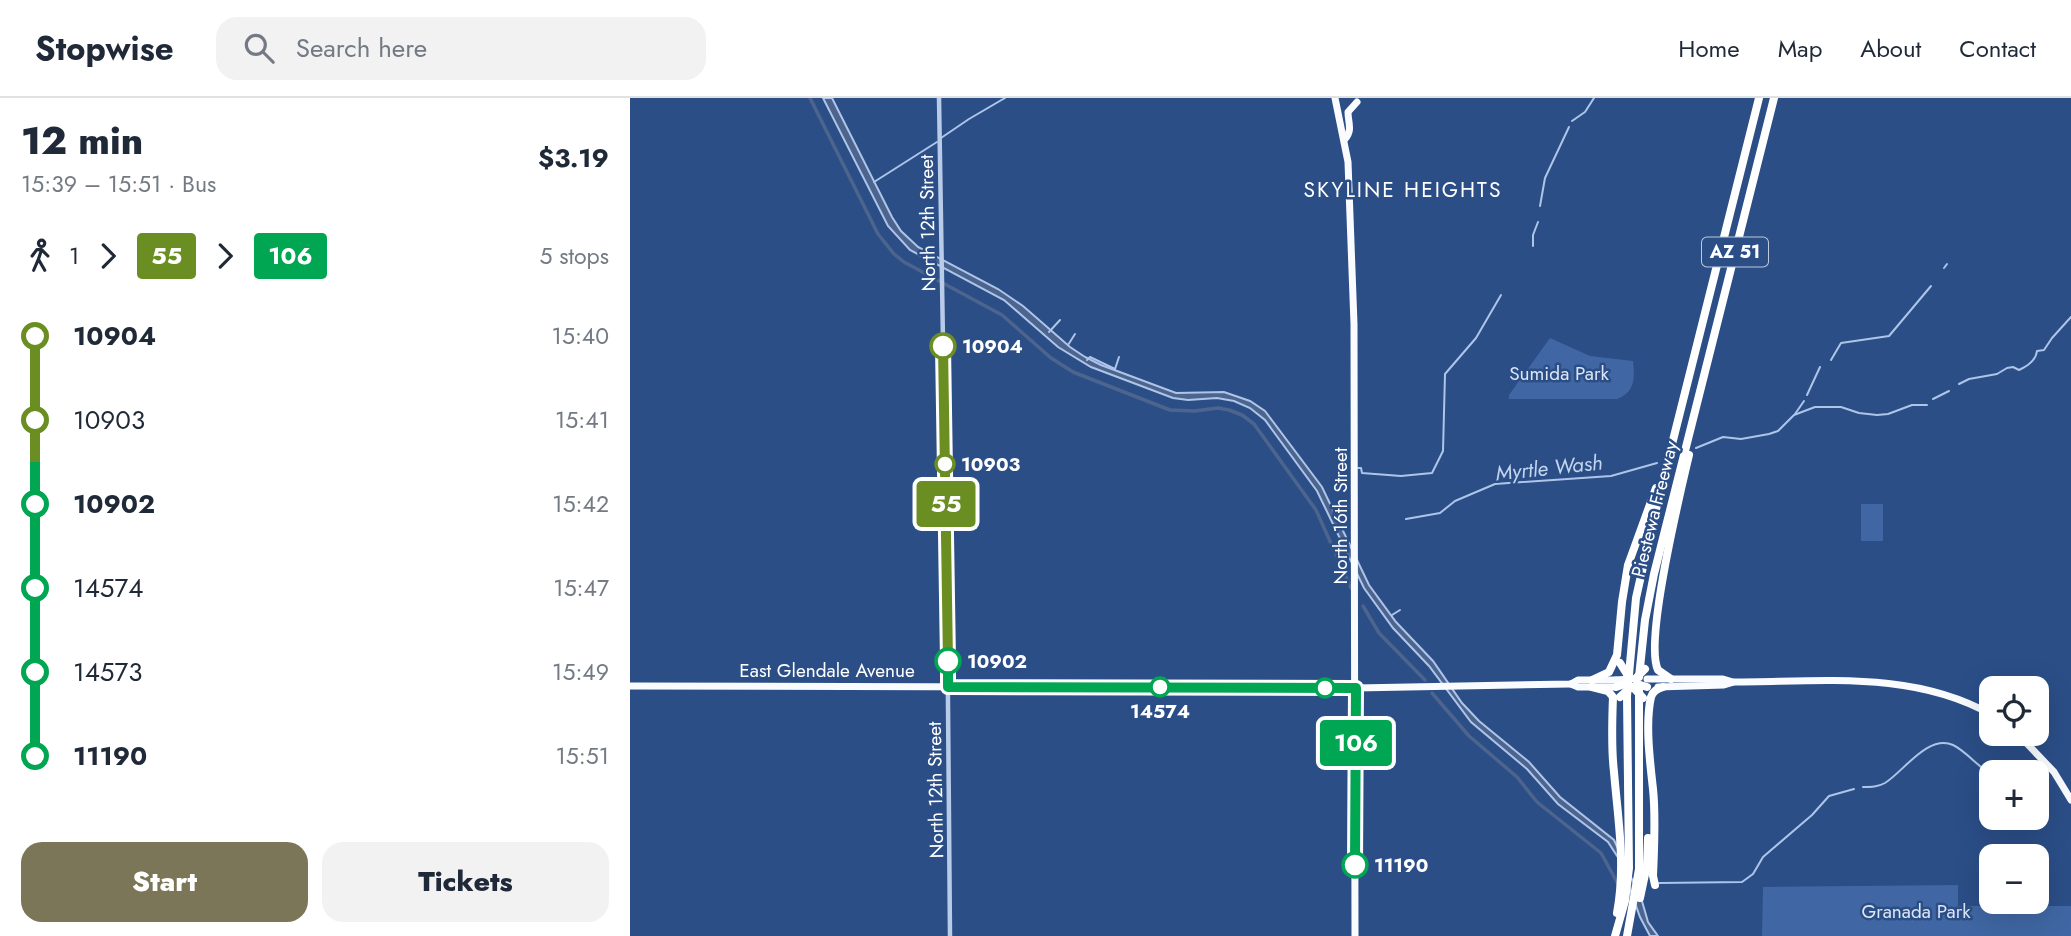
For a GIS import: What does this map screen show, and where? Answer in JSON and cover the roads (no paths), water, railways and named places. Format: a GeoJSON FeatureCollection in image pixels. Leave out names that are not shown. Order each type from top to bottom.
{"type":"FeatureCollection","features":[{"type":"Feature","properties":{"kind":"highway","name":"Piestewa Freeway"},"geometry":{"type":"LineString","coordinates":[[1615,931],[1627,888],[1629,857],[1627,696],[1634,618],[1654,517],[1759,98]]}},
{"type":"Feature","properties":{"kind":"highway","name":"Piestewa Freeway"},"geometry":{"type":"LineString","coordinates":[[1642,873],[1638,715],[1642,645],[1654,574],[1774,98]]}},
{"type":"Feature","properties":{"kind":"highway"},"geometry":{"type":"LineString","coordinates":[[1592,683],[1609,672],[1618,659],[1629,565],[1682,405]]}},
{"type":"Feature","properties":{"kind":"highway"},"geometry":{"type":"LineString","coordinates":[[1614,710],[1620,697],[1646,669],[1654,654],[1664,575],[1696,418],[1696,405]]}},
{"type":"Feature","properties":{"kind":"highway"},"geometry":{"type":"LineString","coordinates":[[1654,654],[1658,670],[1671,679]]}},
{"type":"Feature","properties":{"kind":"highway"},"geometry":{"type":"LineString","coordinates":[[1618,659],[1643,698],[1650,715]]}},
{"type":"Feature","properties":{"kind":"highway"},"geometry":{"type":"LineString","coordinates":[[1592,683],[1612,693],[1614,710],[1611,732],[1621,847],[1620,897],[1615,931]]}},
{"type":"Feature","properties":{"kind":"highway"},"geometry":{"type":"LineString","coordinates":[[1616,683],[1647,683]]}},
{"type":"Feature","properties":{"kind":"highway"},"geometry":{"type":"LineString","coordinates":[[1628,933],[1636,913],[1642,873],[1650,775],[1652,696],[1656,690],[1663,687]]}},
{"type":"Feature","properties":{"kind":"highway"},"geometry":{"type":"LineString","coordinates":[[1650,775],[1653,790],[1655,885]]}},
{"type":"Feature","properties":{"kind":"main road","name":"North 16th Street"},"geometry":{"type":"LineString","coordinates":[[1335,98],[1345,139],[1349,177],[1354,324],[1355,936]]}},
{"type":"Feature","properties":{"kind":"main road"},"geometry":{"type":"LineString","coordinates":[[1345,139],[1350,128],[1348,112],[1357,100],[1348,98]]}},
{"type":"Feature","properties":{"kind":"main road"},"geometry":{"type":"LineString","coordinates":[[1647,683],[1671,679],[1723,678],[1734,682]]}},
{"type":"Feature","properties":{"kind":"main road","name":"East Glendale Avenue"},"geometry":{"type":"LineString","coordinates":[[630,686],[1356,688],[1571,684],[1578,680],[1616,683]]}},
{"type":"Feature","properties":{"kind":"main road"},"geometry":{"type":"LineString","coordinates":[[1647,683],[1663,687],[1724,685],[1734,682],[1898,683],[1937,691],[1979,708]]}},
{"type":"Feature","properties":{"kind":"main road"},"geometry":{"type":"LineString","coordinates":[[2029,746],[2054,772],[2071,800]]}},
{"type":"Feature","properties":{"kind":"street","name":"North 12th Street"},"geometry":{"type":"LineString","coordinates":[[939,98],[950,936]]}},
{"type":"Feature","properties":{"kind":"waterway"},"geometry":{"type":"LineString","coordinates":[[810,98],[878,234],[894,254],[1002,315],[1051,358],[1073,372],[1170,410],[1218,408],[1242,415],[1254,424],[1316,510],[1351,588]]}},
{"type":"Feature","properties":{"kind":"waterway"},"geometry":{"type":"LineString","coordinates":[[941,138],[1005,98]]}},
{"type":"Feature","properties":{"kind":"waterway"},"geometry":{"type":"LineString","coordinates":[[1572,121],[1585,112],[1594,98]]}},
{"type":"Feature","properties":{"kind":"waterway"},"geometry":{"type":"LineString","coordinates":[[1540,206],[1545,178],[1569,127]]}},
{"type":"Feature","properties":{"kind":"waterway"},"geometry":{"type":"LineString","coordinates":[[874,182],[937,142]]}},
{"type":"Feature","properties":{"kind":"waterway"},"geometry":{"type":"LineString","coordinates":[[1533,246],[1533,235],[1538,222]]}},
{"type":"Feature","properties":{"kind":"waterway"},"geometry":{"type":"LineString","coordinates":[[1944,268],[1947,264]]}},
{"type":"Feature","properties":{"kind":"waterway"},"geometry":{"type":"LineString","coordinates":[[1831,360],[1841,343],[1889,336],[1931,286]]}},
{"type":"Feature","properties":{"kind":"waterway"},"geometry":{"type":"LineString","coordinates":[[1358,468],[1361,468],[1362,473],[1401,476],[1432,473],[1443,451],[1445,374],[1476,338],[1501,295]]}},
{"type":"Feature","properties":{"kind":"waterway","name":"Myrtle Wash"},"geometry":{"type":"LineString","coordinates":[[1959,384],[1969,379],[1997,374],[2007,368],[2019,370],[2025,367],[2033,360],[2037,351],[2044,350],[2071,317]]}},
{"type":"Feature","properties":{"kind":"waterway"},"geometry":{"type":"LineString","coordinates":[[1049,332],[1060,320]]}},
{"type":"Feature","properties":{"kind":"waterway"},"geometry":{"type":"LineString","coordinates":[[1068,345],[1075,334]]}},
{"type":"Feature","properties":{"kind":"waterway"},"geometry":{"type":"LineString","coordinates":[[1087,360],[1090,357],[1115,369],[1119,357]]}},
{"type":"Feature","properties":{"kind":"waterway"},"geometry":{"type":"LineString","coordinates":[[1807,395],[1820,367]]}},
{"type":"Feature","properties":{"kind":"waterway","name":"Myrtle Wash"},"geometry":{"type":"LineString","coordinates":[[1933,399],[1949,391]]}},
{"type":"Feature","properties":{"kind":"waterway"},"geometry":{"type":"LineString","coordinates":[[1795,414],[1804,401]]}},
{"type":"Feature","properties":{"kind":"waterway","name":"Myrtle Wash"},"geometry":{"type":"LineString","coordinates":[[1696,448],[1723,437],[1741,439],[1778,431],[1794,415],[1815,407],[1841,407],[1877,415],[1912,405],[1927,405]]}},
{"type":"Feature","properties":{"kind":"waterway","name":"Myrtle Wash"},"geometry":{"type":"LineString","coordinates":[[1406,519],[1440,513],[1455,501],[1495,484],[1611,476],[1657,463]]}},
{"type":"Feature","properties":{"kind":"waterway"},"geometry":{"type":"LineString","coordinates":[[1363,606],[1379,633],[1425,680]]}},
{"type":"Feature","properties":{"kind":"waterway"},"geometry":{"type":"LineString","coordinates":[[1392,615],[1400,610]]}},
{"type":"Feature","properties":{"kind":"waterway"},"geometry":{"type":"LineString","coordinates":[[1432,693],[1469,736],[1517,777],[1537,802],[1601,853],[1618,884]]}},
{"type":"Feature","properties":{"kind":"waterway"},"geometry":{"type":"LineString","coordinates":[[1863,787],[1885,783],[1917,755],[1934,745],[1944,743],[1958,748],[1979,766]]}},
{"type":"Feature","properties":{"kind":"waterway"},"geometry":{"type":"LineString","coordinates":[[1659,883],[1742,882],[1753,874],[1763,857],[1812,815],[1829,796],[1854,789]]}},
{"type":"Feature","properties":{"kind":"place","name":"10904"},"geometry":{"type":"Point","coordinates":[943,346]}},
{"type":"Feature","properties":{"kind":"place","name":"10903"},"geometry":{"type":"Point","coordinates":[945,464]}},
{"type":"Feature","properties":{"kind":"place","name":"10902"},"geometry":{"type":"Point","coordinates":[948,661]}},
{"type":"Feature","properties":{"kind":"place","name":"14574"},"geometry":{"type":"Point","coordinates":[1160,687]}},
{"type":"Feature","properties":{"kind":"place","name":"11190"},"geometry":{"type":"Point","coordinates":[1355,865]}},
{"type":"Feature","properties":{"kind":"district","name":"SKYLINE HEIGHTS"},"geometry":{"type":"Point","coordinates":[1403,190]}},
{"type":"Feature","properties":{"kind":"park label","name":"Sumida Park"},"geometry":{"type":"Point","coordinates":[1559,373]}},
{"type":"Feature","properties":{"kind":"park label","name":"Granada Park"},"geometry":{"type":"Point","coordinates":[1916,911]}}]}
